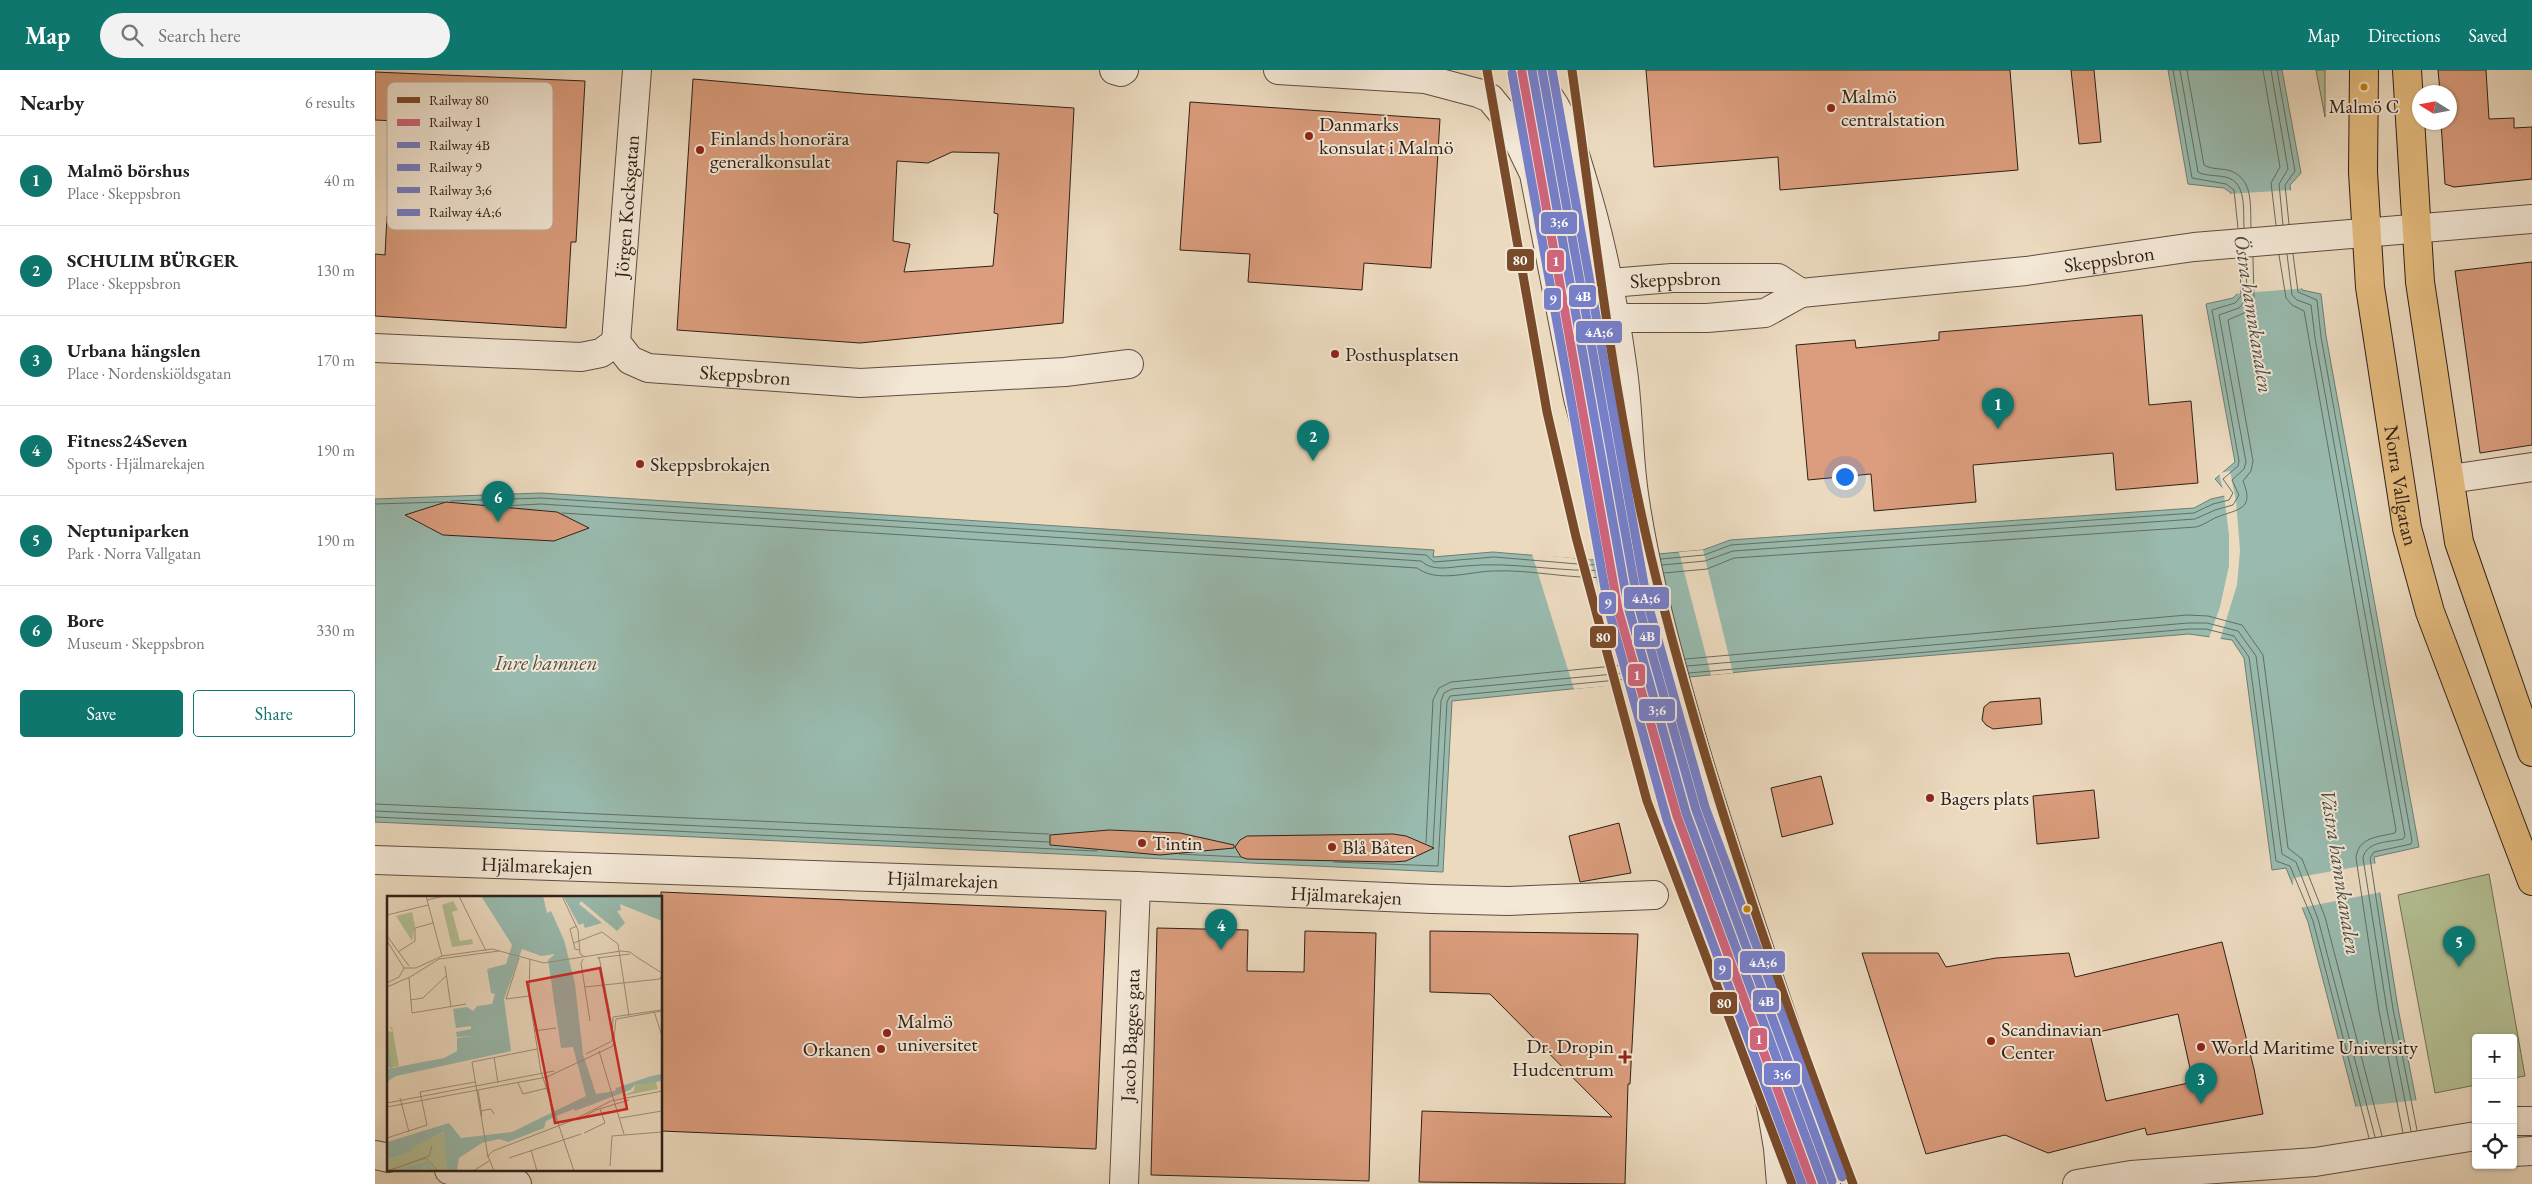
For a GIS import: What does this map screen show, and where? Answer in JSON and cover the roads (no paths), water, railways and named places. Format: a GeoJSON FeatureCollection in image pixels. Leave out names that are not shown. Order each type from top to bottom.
{"type":"FeatureCollection","features":[{"type":"Feature","properties":{"kind":"main road","name":"Norra Vallgatan"},"geometry":{"type":"LineString","coordinates":[[2364,70],[2363,172],[2370,287],[2407,528],[2417,570],[2452,671],[2532,881]]}},
{"type":"Feature","properties":{"kind":"main road"},"geometry":{"type":"LineString","coordinates":[[2407,70],[2420,282],[2459,542],[2532,752]]}},
{"type":"Feature","properties":{"kind":"street","name":"Jörgen Kocksgatan"},"geometry":{"type":"LineString","coordinates":[[616,342],[637,70]]}},
{"type":"Feature","properties":{"kind":"street"},"geometry":{"type":"LineString","coordinates":[[1114,70],[1121,72],[1124,70]]}},
{"type":"Feature","properties":{"kind":"street"},"geometry":{"type":"LineString","coordinates":[[1278,70],[1425,80],[1479,93],[1489,98],[1508,120],[1535,174],[1573,377],[1632,555],[1728,924],[1758,1029],[1778,1148],[1781,1184]]}},
{"type":"Feature","properties":{"kind":"street"},"geometry":{"type":"LineString","coordinates":[[1524,70],[1538,81],[1557,105],[1585,188],[1610,283],[1623,372],[1634,499],[1632,555]]}},
{"type":"Feature","properties":{"kind":"street","name":"Skeppsbron"},"geometry":{"type":"LineString","coordinates":[[1560,306],[1587,315],[1614,318],[1707,318],[1765,313],[1801,293],[2017,272],[2194,247],[2532,219]]}},
{"type":"Feature","properties":{"kind":"street","name":"Skeppsbron"},"geometry":{"type":"LineString","coordinates":[[1560,306],[1580,293],[1610,283],[1681,278],[1778,278],[1801,293]]}},
{"type":"Feature","properties":{"kind":"street"},"geometry":{"type":"LineString","coordinates":[[375,348],[581,357],[601,353],[616,342]]}},
{"type":"Feature","properties":{"kind":"street","name":"Skeppsbron"},"geometry":{"type":"LineString","coordinates":[[616,342],[631,360],[648,368],[860,383],[1065,372],[1129,364]]}},
{"type":"Feature","properties":{"kind":"street"},"geometry":{"type":"LineString","coordinates":[[2450,479],[2532,467]]}},
{"type":"Feature","properties":{"kind":"street"},"geometry":{"type":"LineString","coordinates":[[1665,682],[1797,1062],[1815,1123],[1826,1184]]}},
{"type":"Feature","properties":{"kind":"street","name":"Hjälmarekajen"},"geometry":{"type":"LineString","coordinates":[[375,860],[1136,886],[1508,901],[1654,895]]}},
{"type":"Feature","properties":{"kind":"street","name":"Jacob Bagges gata"},"geometry":{"type":"LineString","coordinates":[[1124,1184],[1136,886]]}},
{"type":"Feature","properties":{"kind":"street"},"geometry":{"type":"LineString","coordinates":[[2517,1121],[2532,1120]]}},
{"type":"Feature","properties":{"kind":"street"},"geometry":{"type":"LineString","coordinates":[[2077,1184],[2124,1176],[2317,1173],[2354,1154],[2472,1137]]}},
{"type":"Feature","properties":{"kind":"street"},"geometry":{"type":"LineString","coordinates":[[2517,1152],[2532,1152]]}},
{"type":"Feature","properties":{"kind":"street"},"geometry":{"type":"LineString","coordinates":[[459,1172],[517,1184]]}},
{"type":"Feature","properties":{"kind":"water","name":"Inre hamnen"},"geometry":{"type":"Polygon","coordinates":[[[2168,70],[2282,70],[2301,173],[2290,185],[2302,290],[2321,294],[2326,336],[2419,847],[2374,857],[2398,1008],[2426,1151],[2376,1184],[2308,922],[2286,868],[2272,870],[2244,658],[2232,640],[2189,634],[1779,668],[1452,701],[1443,872],[375,822],[375,499],[541,493],[1434,550],[1433,557],[1493,552],[1590,560],[1703,550],[1730,540],[2194,508],[2211,499],[2229,495],[2215,479],[2235,462],[2206,304],[2233,298],[2237,294],[2231,193],[2224,188],[2188,184],[2168,70]]]}},
{"type":"Feature","properties":{"kind":"rail line","name":"80"},"geometry":{"type":"LineString","coordinates":[[1487,70],[1547,412],[1576,537],[1647,801],[1792,1184]]}},
{"type":"Feature","properties":{"kind":"rail line","name":"3;6"},"geometry":{"type":"LineString","coordinates":[[1532,70],[1628,606],[1686,813],[1823,1184]]}},
{"type":"Feature","properties":{"kind":"rail line","name":"4B"},"geometry":{"type":"LineString","coordinates":[[1542,70],[1638,604],[1696,810],[1832,1181]]}},
{"type":"Feature","properties":{"kind":"rail line","name":"4A;6"},"geometry":{"type":"LineString","coordinates":[[1552,70],[1647,601],[1705,807],[1842,1177]]}},
{"type":"Feature","properties":{"kind":"rail line","name":"80"},"geometry":{"type":"LineString","coordinates":[[1572,70],[1599,270],[1620,403],[1632,470],[1662,601],[1703,749],[1749,895],[1853,1184]]}},
{"type":"Feature","properties":{"kind":"rail line","name":"1"},"geometry":{"type":"LineString","coordinates":[[1522,72],[1618,609],[1677,816],[1812,1184]]}},
{"type":"Feature","properties":{"kind":"rail line","name":"9"},"geometry":{"type":"LineString","coordinates":[[1512,73],[1609,611],[1667,820],[1802,1184]]}},
{"type":"Feature","properties":{"kind":"place","name":"Malmö C"},"geometry":{"type":"Point","coordinates":[2364,87]}},
{"type":"Feature","properties":{"kind":"place","name":"Malmö centralstation"},"geometry":{"type":"Point","coordinates":[1831,108]}},
{"type":"Feature","properties":{"kind":"place","name":"Danmarks konsulat i Malmö"},"geometry":{"type":"Point","coordinates":[1309,136]}},
{"type":"Feature","properties":{"kind":"place","name":"Finlands honorära generalkonsulat"},"geometry":{"type":"Point","coordinates":[700,150]}},
{"type":"Feature","properties":{"kind":"place","name":"Posthusplatsen"},"geometry":{"type":"Point","coordinates":[1335,354]}},
{"type":"Feature","properties":{"kind":"place","name":"Malmö börshus"},"geometry":{"type":"Point","coordinates":[1998,429]}},
{"type":"Feature","properties":{"kind":"place","name":"SCHULIM BÜRGER"},"geometry":{"type":"Point","coordinates":[1313,461]}},
{"type":"Feature","properties":{"kind":"place","name":"Skeppsbrokajen"},"geometry":{"type":"Point","coordinates":[640,464]}},
{"type":"Feature","properties":{"kind":"place","name":"Bore"},"geometry":{"type":"Point","coordinates":[498,522]}},
{"type":"Feature","properties":{"kind":"place","name":"Bagers plats"},"geometry":{"type":"Point","coordinates":[1930,798]}},
{"type":"Feature","properties":{"kind":"place","name":"Tintin"},"geometry":{"type":"Point","coordinates":[1142,843]}},
{"type":"Feature","properties":{"kind":"place","name":"Blå Båten"},"geometry":{"type":"Point","coordinates":[1332,847]}},
{"type":"Feature","properties":{"kind":"place","name":"Fitness24Seven"},"geometry":{"type":"Point","coordinates":[1221,950]}},
{"type":"Feature","properties":{"kind":"place","name":"Neptuniparken"},"geometry":{"type":"Point","coordinates":[2459,967]}},
{"type":"Feature","properties":{"kind":"place","name":"Malmö universitet"},"geometry":{"type":"Point","coordinates":[887,1033]}},
{"type":"Feature","properties":{"kind":"place","name":"Scandinavian Center"},"geometry":{"type":"Point","coordinates":[1991,1041]}},
{"type":"Feature","properties":{"kind":"place","name":"World Maritime University"},"geometry":{"type":"Point","coordinates":[2201,1047]}},
{"type":"Feature","properties":{"kind":"place","name":"Orkanen"},"geometry":{"type":"Point","coordinates":[881,1049]}},
{"type":"Feature","properties":{"kind":"place","name":"Dr. Dropin Hudcentrum"},"geometry":{"type":"Point","coordinates":[1625,1057]}},
{"type":"Feature","properties":{"kind":"place","name":"Urbana hängslen"},"geometry":{"type":"Point","coordinates":[2201,1104]}},
{"type":"Feature","properties":{"kind":"water label","name":"Östra hamnkanalen"},"geometry":{"type":"Point","coordinates":[2254,314]}},
{"type":"Feature","properties":{"kind":"water label","name":"Västra hamnkanalen"},"geometry":{"type":"Point","coordinates":[2341,872]}}]}
